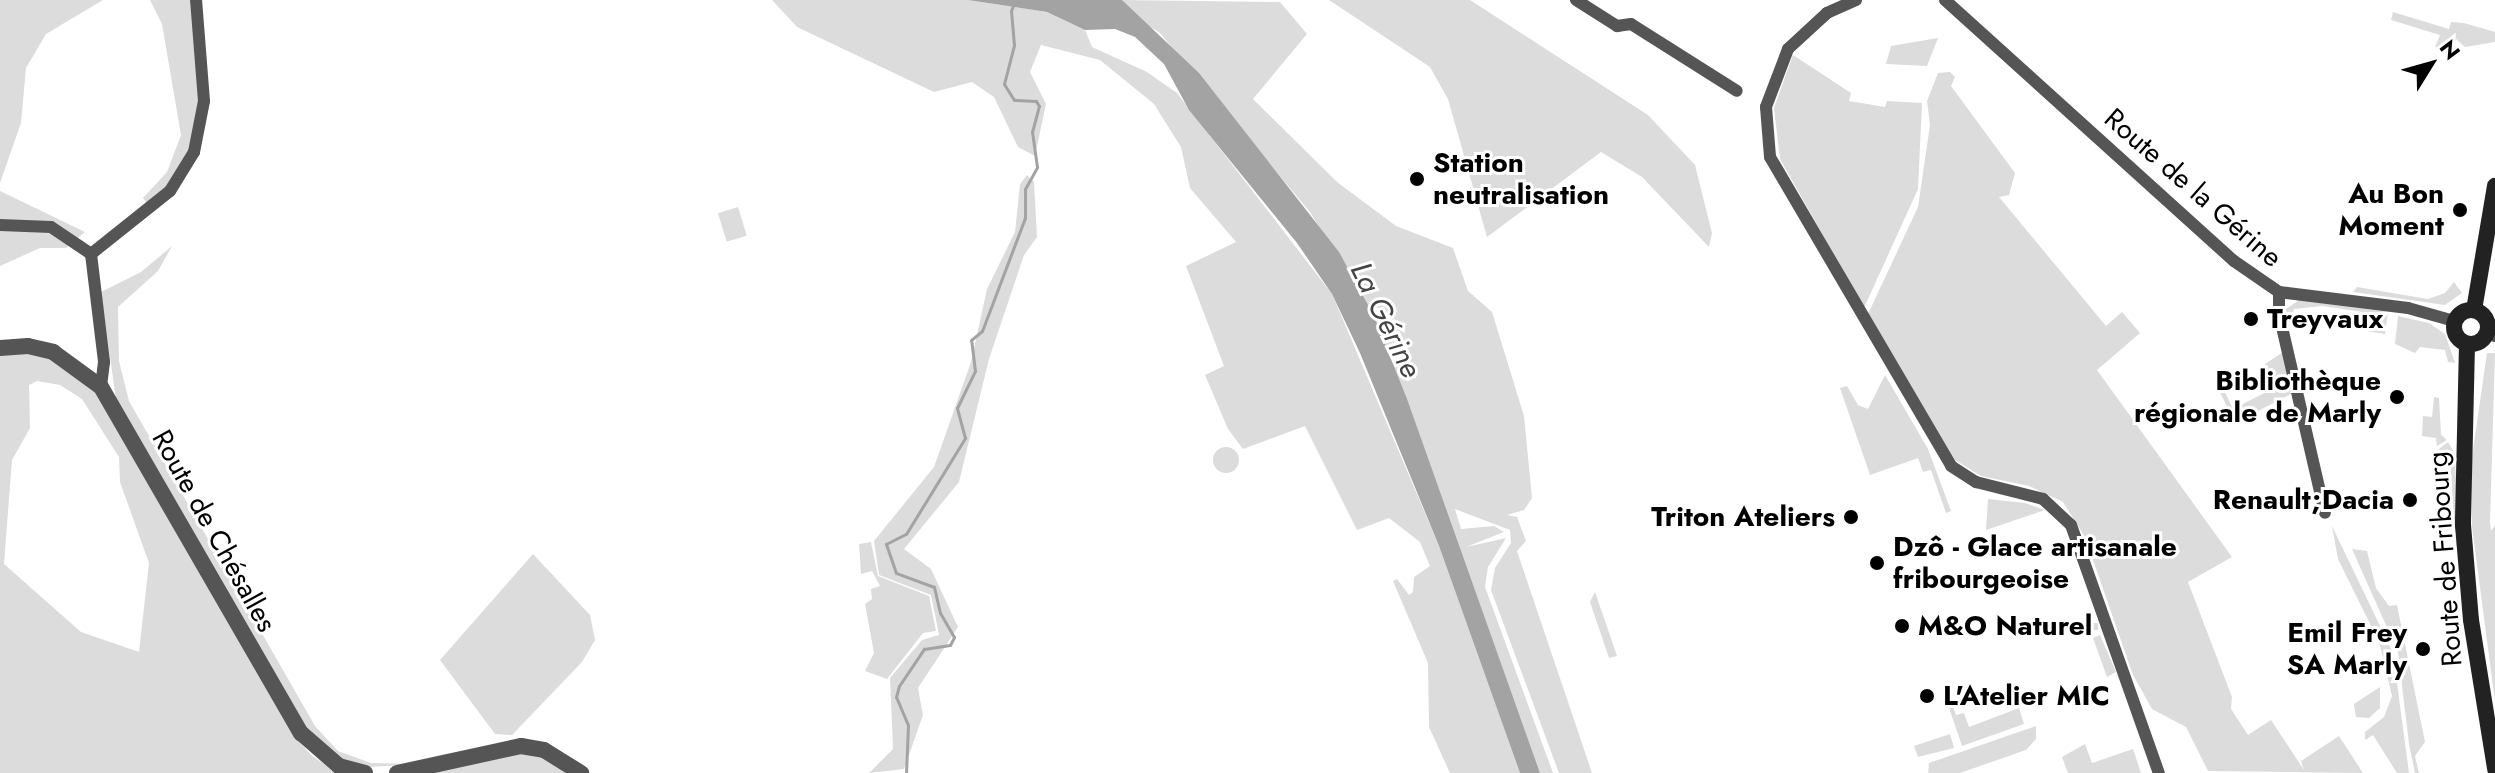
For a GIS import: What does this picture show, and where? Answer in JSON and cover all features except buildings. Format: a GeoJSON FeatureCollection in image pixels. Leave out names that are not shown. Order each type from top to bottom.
{"type":"FeatureCollection","features":[{"type":"Feature","properties":{"kind":"main road"},"geometry":{"type":"LineString","coordinates":[[2474,310],[2495,186]]}},
{"type":"Feature","properties":{"kind":"main road"},"geometry":{"type":"LineString","coordinates":[[2474,310],[2486,318],[2491,334],[2477,343],[2467,344],[2454,333],[2454,321],[2462,312],[2474,310]]}},
{"type":"Feature","properties":{"kind":"main road","name":"Route de Fribourg"},"geometry":{"type":"LineString","coordinates":[[2467,344],[2463,525],[2471,620],[2495,769]]}},
{"type":"Feature","properties":{"kind":"street"},"geometry":{"type":"LineString","coordinates":[[91,254],[170,191],[194,152],[204,101],[196,0]]}},
{"type":"Feature","properties":{"kind":"street"},"geometry":{"type":"LineString","coordinates":[[1576,0],[1617,26],[1631,24],[1737,91]]}},
{"type":"Feature","properties":{"kind":"street"},"geometry":{"type":"LineString","coordinates":[[1856,0],[1827,13],[1788,49],[1766,107],[1770,157],[1951,466],[1976,482],[2043,499],[2071,525],[2159,773]]}},
{"type":"Feature","properties":{"kind":"street","name":"Route de la Gérine"},"geometry":{"type":"LineString","coordinates":[[1945,0],[2234,261],[2279,292],[2408,308],[2454,321]]}},
{"type":"Feature","properties":{"kind":"street"},"geometry":{"type":"LineString","coordinates":[[0,225],[51,227],[91,254],[104,362],[101,387]]}},
{"type":"Feature","properties":{"kind":"street"},"geometry":{"type":"LineString","coordinates":[[2279,292],[2279,314],[2325,513]]}},
{"type":"Feature","properties":{"kind":"street","name":"Route de Chésalles"},"geometry":{"type":"LineString","coordinates":[[0,348],[28,346],[53,352],[101,387],[301,733],[339,766],[365,773]]}},
{"type":"Feature","properties":{"kind":"street"},"geometry":{"type":"LineString","coordinates":[[397,773],[521,746],[544,750],[581,773]]}},
{"type":"Feature","properties":{"kind":"shaded area"},"geometry":{"type":"Polygon","coordinates":[[[0,0],[103,0],[46,34],[26,68],[21,123],[0,183],[0,0]]]}},
{"type":"Feature","properties":{"kind":"shaded area"},"geometry":{"type":"Polygon","coordinates":[[[150,0],[191,0],[200,98],[190,150],[168,189],[147,204],[143,198],[167,172],[181,135],[162,24],[150,0]]]}},
{"type":"Feature","properties":{"kind":"shaded area"},"geometry":{"type":"Polygon","coordinates":[[[772,0],[968,0],[1047,12],[1085,30],[1092,47],[1147,72],[1177,93],[1332,294],[1439,546],[1520,773],[1450,773],[1429,727],[1428,663],[1393,581],[1397,579],[1409,595],[1413,592],[1414,577],[1430,566],[1420,542],[1389,518],[1357,530],[1305,426],[1243,449],[1228,429],[1205,375],[1224,366],[1186,266],[1236,242],[1190,188],[1181,147],[1154,104],[1100,60],[1041,45],[1030,72],[1046,104],[1035,156],[1018,147],[994,97],[972,82],[934,92],[797,27],[772,0]]]}},
{"type":"Feature","properties":{"kind":"shaded area"},"geometry":{"type":"Polygon","coordinates":[[[968,0],[1122,0],[1199,73],[1339,252],[1374,316],[1407,399],[1540,773],[1520,773],[1439,546],[1360,353],[1332,294],[1297,243],[1189,110],[1164,64],[1135,37],[1115,29],[1085,30],[1047,12],[968,0]]]}},
{"type":"Feature","properties":{"kind":"shaded area"},"geometry":{"type":"Polygon","coordinates":[[[1122,0],[1280,2],[1307,34],[1253,99],[1337,182],[1396,226],[1453,248],[1468,291],[1492,312],[1524,416],[1532,498],[1524,510],[1507,515],[1517,517],[1526,541],[1517,551],[1592,773],[1559,773],[1491,590],[1495,568],[1511,543],[1510,530],[1455,509],[1461,529],[1494,526],[1504,532],[1466,547],[1506,538],[1488,567],[1485,587],[1553,773],[1540,773],[1374,316],[1310,212],[1159,32],[1138,20],[1122,0]]]}},
{"type":"Feature","properties":{"kind":"shaded area"},"geometry":{"type":"Polygon","coordinates":[[[1329,0],[1470,0],[1648,115],[1695,165],[1712,233],[1709,247],[1642,177],[1601,152],[1487,237],[1448,99],[1430,67],[1329,0]]]}},
{"type":"Feature","properties":{"kind":"shaded area"},"geometry":{"type":"Polygon","coordinates":[[[2393,12],[2449,29],[2451,22],[2495,32],[2495,42],[2465,47],[2456,39],[2449,52],[2435,47],[2440,35],[2391,20],[2393,12]]]}},
{"type":"Feature","properties":{"kind":"shaded area"},"geometry":{"type":"Polygon","coordinates":[[[1938,38],[1927,66],[1886,64],[1891,46],[1938,38]]]}},
{"type":"Feature","properties":{"kind":"shaded area"},"geometry":{"type":"Polygon","coordinates":[[[1793,55],[1851,93],[1849,101],[1885,107],[1887,101],[1922,103],[1918,189],[1864,308],[1780,159],[1774,108],[1793,55]]]}},
{"type":"Feature","properties":{"kind":"shaded area"},"geometry":{"type":"Polygon","coordinates":[[[1950,72],[1955,77],[1951,86],[2015,173],[2009,195],[1999,197],[2106,326],[2122,312],[2140,333],[2097,370],[2232,557],[2188,582],[2232,697],[2231,709],[2248,735],[2271,720],[2304,770],[2301,761],[2339,736],[2363,773],[2208,771],[2186,727],[2152,709],[2133,675],[2085,537],[2063,502],[2029,486],[1981,476],[1955,460],[1868,314],[1918,207],[1930,125],[1927,101],[1938,73],[1950,72]]]}},
{"type":"Feature","properties":{"kind":"shaded area"},"geometry":{"type":"Polygon","coordinates":[[[1027,175],[1034,182],[1037,237],[1024,255],[989,359],[959,482],[904,549],[931,569],[958,627],[918,688],[923,715],[904,769],[869,773],[893,749],[890,678],[922,640],[939,635],[931,595],[879,575],[874,541],[934,467],[971,362],[987,289],[1015,232],[1020,184],[1027,175]]]}},
{"type":"Feature","properties":{"kind":"shaded area"},"geometry":{"type":"Polygon","coordinates":[[[0,191],[85,232],[66,248],[40,248],[0,266],[0,191]]]}},
{"type":"Feature","properties":{"kind":"shaded area"},"geometry":{"type":"Polygon","coordinates":[[[738,207],[747,236],[727,242],[718,213],[738,207]]]}},
{"type":"Feature","properties":{"kind":"shaded area"},"geometry":{"type":"Polygon","coordinates":[[[172,246],[158,271],[118,307],[119,361],[129,401],[315,726],[338,751],[371,763],[418,764],[368,767],[338,757],[309,733],[116,400],[101,292],[141,272],[172,246]]]}},
{"type":"Feature","properties":{"kind":"shaded area"},"geometry":{"type":"Polygon","coordinates":[[[2454,282],[2462,293],[2445,305],[2353,292],[2357,287],[2428,299],[2445,293],[2454,282]]]}},
{"type":"Feature","properties":{"kind":"shaded area"},"geometry":{"type":"Polygon","coordinates":[[[2299,300],[2388,312],[2385,334],[2367,331],[2369,313],[2322,306],[2294,309],[2287,334],[2286,309],[2299,300]]]}},
{"type":"Feature","properties":{"kind":"shaded area"},"geometry":{"type":"Polygon","coordinates":[[[2398,316],[2429,323],[2445,334],[2455,363],[2448,362],[2445,350],[2420,347],[2415,353],[2395,344],[2398,316]]]}},
{"type":"Feature","properties":{"kind":"shaded area"},"geometry":{"type":"Polygon","coordinates":[[[2283,352],[2291,394],[2235,423],[2214,380],[2218,378],[2233,409],[2276,387],[2265,364],[2283,352]]]}},
{"type":"Feature","properties":{"kind":"shaded area"},"geometry":{"type":"Polygon","coordinates":[[[2487,353],[2495,353],[2490,523],[2491,531],[2495,525],[2495,701],[2472,527],[2471,464],[2487,353]]]}},
{"type":"Feature","properties":{"kind":"shaded area"},"geometry":{"type":"Polygon","coordinates":[[[0,354],[51,356],[85,376],[122,427],[296,738],[312,756],[339,773],[0,773],[0,354]],[[37,381],[29,385],[30,428],[12,460],[4,564],[81,632],[139,652],[149,563],[120,482],[119,457],[82,399],[60,385],[37,381]]]}},
{"type":"Feature","properties":{"kind":"shaded area"},"geometry":{"type":"Polygon","coordinates":[[[1885,375],[1928,449],[1951,511],[1946,513],[1931,470],[1923,472],[1918,458],[1870,475],[1840,388],[1847,386],[1858,405],[1868,409],[1885,375]]]}},
{"type":"Feature","properties":{"kind":"shaded area"},"geometry":{"type":"Polygon","coordinates":[[[2434,397],[2439,398],[2441,435],[2447,440],[2437,446],[2436,438],[2422,436],[2423,416],[2432,417],[2434,397]]]}},
{"type":"Feature","properties":{"kind":"shaded area"},"geometry":{"type":"Polygon","coordinates":[[[2448,442],[2455,454],[2458,546],[2454,549],[2448,546],[2456,545],[2450,461],[2439,449],[2448,442]]]}},
{"type":"Feature","properties":{"kind":"shaded area"},"geometry":{"type":"Polygon","coordinates":[[[1226,447],[1235,451],[1239,460],[1235,469],[1226,473],[1217,469],[1213,460],[1217,451],[1226,447]]]}},
{"type":"Feature","properties":{"kind":"shaded area"},"geometry":{"type":"Polygon","coordinates":[[[1988,499],[2025,503],[2045,510],[1986,530],[1988,499]]]}},
{"type":"Feature","properties":{"kind":"shaded area"},"geometry":{"type":"Polygon","coordinates":[[[2332,526],[2393,653],[2409,773],[2397,773],[2373,735],[2365,740],[2365,732],[2384,717],[2392,696],[2379,642],[2338,559],[2332,526]]]}},
{"type":"Feature","properties":{"kind":"shaded area"},"geometry":{"type":"Polygon","coordinates":[[[871,542],[878,576],[929,596],[936,631],[923,633],[887,679],[865,671],[874,653],[865,604],[872,599],[871,589],[880,586],[872,571],[861,574],[859,544],[871,542]]]}},
{"type":"Feature","properties":{"kind":"shaded area"},"geometry":{"type":"Polygon","coordinates":[[[2352,549],[2367,551],[2376,588],[2389,606],[2397,605],[2425,742],[2415,756],[2419,773],[2415,773],[2409,744],[2398,652],[2352,549]]]}},
{"type":"Feature","properties":{"kind":"shaded area"},"geometry":{"type":"Polygon","coordinates":[[[533,554],[590,615],[595,640],[582,662],[512,735],[495,734],[440,660],[533,554]]]}},
{"type":"Feature","properties":{"kind":"shaded area"},"geometry":{"type":"Polygon","coordinates":[[[1595,592],[1617,656],[1609,658],[1590,602],[1595,592]]]}},
{"type":"Feature","properties":{"kind":"shaded area"},"geometry":{"type":"Polygon","coordinates":[[[2024,623],[2098,623],[2098,630],[2024,630],[2024,623]]]}},
{"type":"Feature","properties":{"kind":"shaded area"},"geometry":{"type":"Polygon","coordinates":[[[2100,635],[2116,672],[2107,677],[2093,638],[2100,635]]]}},
{"type":"Feature","properties":{"kind":"shaded area"},"geometry":{"type":"Polygon","coordinates":[[[2380,687],[2380,708],[2369,718],[2356,717],[2354,704],[2380,687]]]}},
{"type":"Feature","properties":{"kind":"shaded area"},"geometry":{"type":"Polygon","coordinates":[[[1948,692],[1956,715],[1964,713],[1969,727],[2019,708],[2024,724],[1962,746],[1944,693],[1948,692]]]}},
{"type":"Feature","properties":{"kind":"shaded area"},"geometry":{"type":"Polygon","coordinates":[[[2036,726],[2036,739],[2026,750],[1960,773],[1928,773],[1929,763],[2036,726]]]}},
{"type":"Feature","properties":{"kind":"shaded area"},"geometry":{"type":"Polygon","coordinates":[[[1950,734],[1954,748],[1918,757],[1914,746],[1950,734]]]}},
{"type":"Feature","properties":{"kind":"shaded area"},"geometry":{"type":"Polygon","coordinates":[[[2085,744],[2092,763],[2133,749],[2141,773],[2068,773],[2062,757],[2085,744]]]}},
{"type":"Feature","properties":{"kind":"shaded area"},"geometry":{"type":"Polygon","coordinates":[[[502,752],[542,756],[572,773],[434,773],[502,752]]]}},
{"type":"Feature","properties":{"kind":"waterway"},"geometry":{"type":"LineString","coordinates":[[906,773],[908,725],[896,697],[899,686],[924,649],[950,645],[954,637],[940,613],[934,587],[896,573],[886,544],[906,534],[965,438],[957,408],[975,371],[971,340],[982,331],[1025,218],[1025,189],[1037,167],[1032,132],[1039,106],[1036,101],[1014,100],[1004,84],[1014,45],[1011,11],[1015,0]]}},
{"type":"Feature","properties":{"kind":"place","name":"Station neutralisation"},"geometry":{"type":"Point","coordinates":[1417,179]}},
{"type":"Feature","properties":{"kind":"place","name":"Au Bon Moment"},"geometry":{"type":"Point","coordinates":[2460,210]}},
{"type":"Feature","properties":{"kind":"place","name":"Treyvaux"},"geometry":{"type":"Point","coordinates":[2251,319]}},
{"type":"Feature","properties":{"kind":"place","name":"Bibliothèque régionale de Marly"},"geometry":{"type":"Point","coordinates":[2397,397]}},
{"type":"Feature","properties":{"kind":"place","name":"Renault;Dacia"},"geometry":{"type":"Point","coordinates":[2410,500]}},
{"type":"Feature","properties":{"kind":"place","name":"Triton Ateliers"},"geometry":{"type":"Point","coordinates":[1851,517]}},
{"type":"Feature","properties":{"kind":"place","name":"Dzô - Glace artisanale fribourgeoise"},"geometry":{"type":"Point","coordinates":[1877,563]}},
{"type":"Feature","properties":{"kind":"place","name":"M&O Naturel"},"geometry":{"type":"Point","coordinates":[1902,626]}},
{"type":"Feature","properties":{"kind":"place","name":"Emil Frey SA Marly"},"geometry":{"type":"Point","coordinates":[2423,649]}},
{"type":"Feature","properties":{"kind":"place","name":"L'Atelier MIC"},"geometry":{"type":"Point","coordinates":[1927,696]}},
{"type":"Feature","properties":{"kind":"water label","name":"La Gérine"},"geometry":{"type":"Point","coordinates":[1386,320]}}]}
